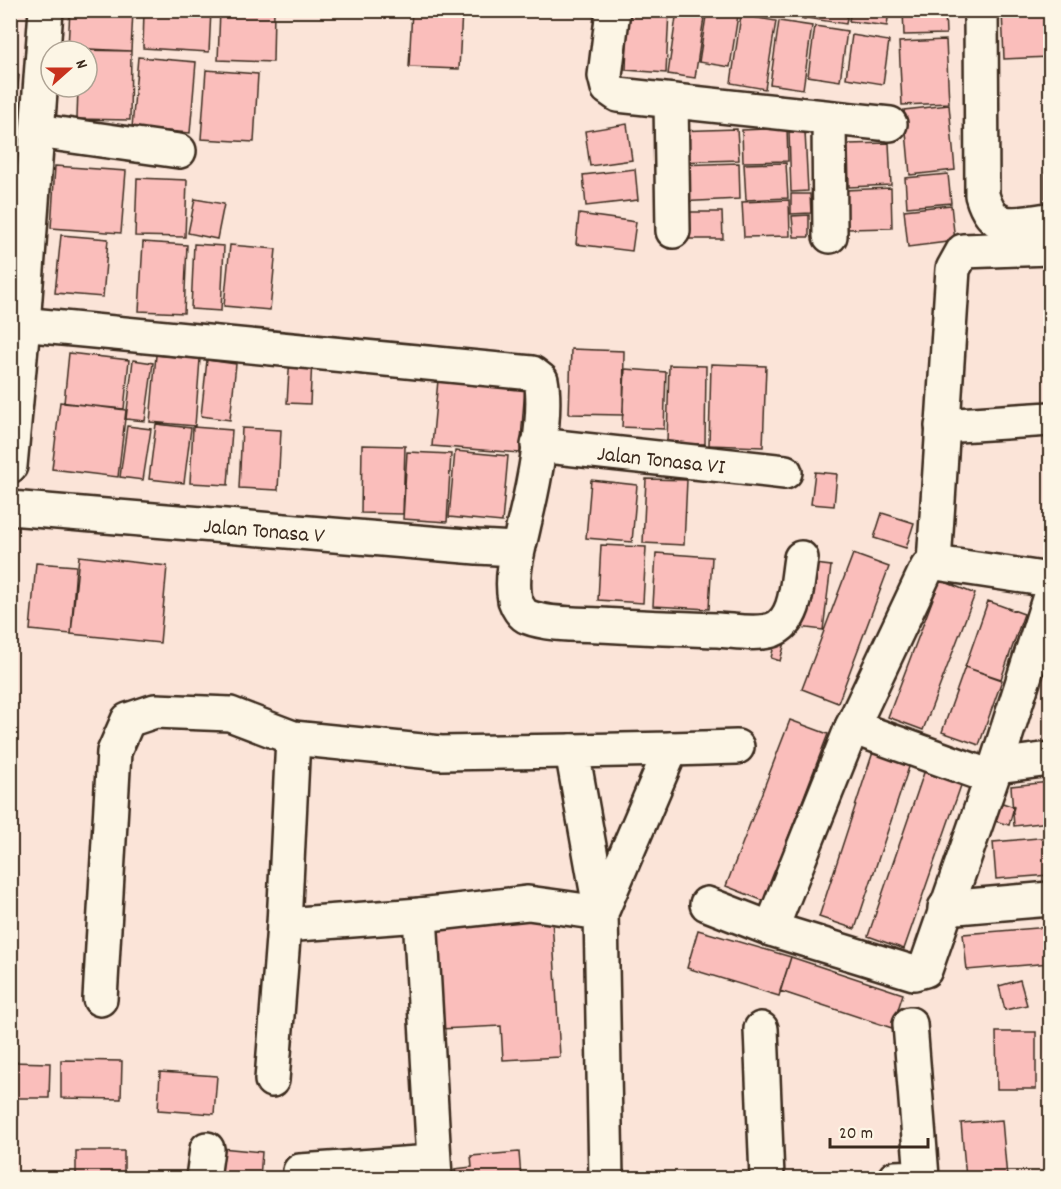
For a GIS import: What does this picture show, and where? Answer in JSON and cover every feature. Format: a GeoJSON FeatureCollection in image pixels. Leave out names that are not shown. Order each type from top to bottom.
{"type":"FeatureCollection","features":[{"type":"Feature","properties":{"kind":"street"},"geometry":{"type":"LineString","coordinates":[[10,466],[17,324],[38,131],[46,10]]}},
{"type":"Feature","properties":{"kind":"street"},"geometry":{"type":"LineString","coordinates":[[614,10],[605,76],[608,88],[618,95],[890,124]]}},
{"type":"Feature","properties":{"kind":"street"},"geometry":{"type":"LineString","coordinates":[[981,10],[982,195],[985,207],[991,217],[999,223],[1050,220]]}},
{"type":"Feature","properties":{"kind":"street"},"geometry":{"type":"LineString","coordinates":[[671,101],[672,231]]}},
{"type":"Feature","properties":{"kind":"street"},"geometry":{"type":"LineString","coordinates":[[829,118],[830,236]]}},
{"type":"Feature","properties":{"kind":"street"},"geometry":{"type":"LineString","coordinates":[[38,131],[179,151]]}},
{"type":"Feature","properties":{"kind":"street"},"geometry":{"type":"LineString","coordinates":[[934,563],[953,269],[963,251],[1050,248]]}},
{"type":"Feature","properties":{"kind":"street"},"geometry":{"type":"LineString","coordinates":[[17,324],[532,373],[541,380],[544,393],[538,446],[524,524],[517,549],[514,577],[515,600],[519,610],[527,617],[562,623],[765,631],[774,629],[791,613],[801,558]]}},
{"type":"Feature","properties":{"kind":"street"},"geometry":{"type":"LineString","coordinates":[[942,426],[1050,419]]}},
{"type":"Feature","properties":{"kind":"street","name":"Jalan Tonasa VI"},"geometry":{"type":"LineString","coordinates":[[538,446],[785,471]]}},
{"type":"Feature","properties":{"kind":"street","name":"Jalan Tonasa V"},"geometry":{"type":"LineString","coordinates":[[10,508],[477,548],[517,549]]}},
{"type":"Feature","properties":{"kind":"street"},"geometry":{"type":"LineString","coordinates":[[771,929],[852,727],[927,568],[934,563],[1050,580]]}},
{"type":"Feature","properties":{"kind":"street"},"geometry":{"type":"LineString","coordinates":[[707,904],[771,929],[914,973],[925,970],[994,771],[1050,596]]}},
{"type":"Feature","properties":{"kind":"street"},"geometry":{"type":"LineString","coordinates":[[100,999],[114,752],[128,720],[155,711],[230,714],[293,738],[441,753],[737,747]]}},
{"type":"Feature","properties":{"kind":"street"},"geometry":{"type":"LineString","coordinates":[[852,727],[994,771],[1050,759]]}},
{"type":"Feature","properties":{"kind":"street"},"geometry":{"type":"LineString","coordinates":[[272,1080],[284,925],[293,738]]}},
{"type":"Feature","properties":{"kind":"street"},"geometry":{"type":"LineString","coordinates":[[601,913],[670,749]]}},
{"type":"Feature","properties":{"kind":"street"},"geometry":{"type":"LineString","coordinates":[[572,751],[601,913],[606,1179]]}},
{"type":"Feature","properties":{"kind":"street"},"geometry":{"type":"LineString","coordinates":[[945,908],[1050,899]]}},
{"type":"Feature","properties":{"kind":"street"},"geometry":{"type":"LineString","coordinates":[[284,925],[420,915],[528,903],[601,913]]}},
{"type":"Feature","properties":{"kind":"street"},"geometry":{"type":"LineString","coordinates":[[300,1171],[434,1170],[420,915]]}},
{"type":"Feature","properties":{"kind":"street"},"geometry":{"type":"LineString","coordinates":[[895,1179],[922,1177],[910,1024]]}},
{"type":"Feature","properties":{"kind":"street"},"geometry":{"type":"LineString","coordinates":[[761,1029],[766,1179]]}},
{"type":"Feature","properties":{"kind":"building"},"geometry":{"type":"Polygon","coordinates":[[[70,10],[133,10],[131,51],[99,49],[99,39],[68,39],[70,10]]]}},
{"type":"Feature","properties":{"kind":"building"},"geometry":{"type":"Polygon","coordinates":[[[144,10],[211,10],[209,52],[143,48],[144,10]]]}},
{"type":"Feature","properties":{"kind":"building"},"geometry":{"type":"Polygon","coordinates":[[[220,10],[274,10],[273,62],[218,60],[220,10]]]}},
{"type":"Feature","properties":{"kind":"building"},"geometry":{"type":"Polygon","coordinates":[[[412,10],[462,10],[459,69],[409,67],[412,10]]]}},
{"type":"Feature","properties":{"kind":"building"},"geometry":{"type":"Polygon","coordinates":[[[628,10],[669,10],[666,73],[626,70],[628,10]]]}},
{"type":"Feature","properties":{"kind":"building"},"geometry":{"type":"Polygon","coordinates":[[[677,10],[705,10],[695,78],[668,74],[677,10]]]}},
{"type":"Feature","properties":{"kind":"building"},"geometry":{"type":"Polygon","coordinates":[[[707,10],[738,15],[730,67],[699,62],[707,10]]]}},
{"type":"Feature","properties":{"kind":"building"},"geometry":{"type":"Polygon","coordinates":[[[749,10],[778,10],[777,15],[749,10]]]}},
{"type":"Feature","properties":{"kind":"building"},"geometry":{"type":"Polygon","coordinates":[[[780,10],[806,10],[805,19],[780,16],[780,10]]]}},
{"type":"Feature","properties":{"kind":"building"},"geometry":{"type":"Polygon","coordinates":[[[808,10],[848,10],[846,24],[806,18],[808,10]]]}},
{"type":"Feature","properties":{"kind":"building"},"geometry":{"type":"Polygon","coordinates":[[[851,10],[889,10],[887,26],[849,21],[851,10]]]}},
{"type":"Feature","properties":{"kind":"building"},"geometry":{"type":"Polygon","coordinates":[[[903,10],[945,10],[946,34],[904,35],[903,10]]]}},
{"type":"Feature","properties":{"kind":"building"},"geometry":{"type":"Polygon","coordinates":[[[1002,10],[1047,10],[1049,57],[1004,59],[1002,10]]]}},
{"type":"Feature","properties":{"kind":"building"},"geometry":{"type":"Polygon","coordinates":[[[741,15],[776,21],[765,89],[731,83],[741,15]]]}},
{"type":"Feature","properties":{"kind":"building"},"geometry":{"type":"Polygon","coordinates":[[[779,21],[812,26],[803,89],[770,84],[779,21]]]}},
{"type":"Feature","properties":{"kind":"building"},"geometry":{"type":"Polygon","coordinates":[[[815,26],[847,31],[840,81],[808,76],[815,26]]]}},
{"type":"Feature","properties":{"kind":"building"},"geometry":{"type":"Polygon","coordinates":[[[852,35],[889,41],[883,84],[846,78],[852,35]]]}},
{"type":"Feature","properties":{"kind":"building"},"geometry":{"type":"Polygon","coordinates":[[[946,40],[949,103],[902,105],[899,42],[946,40]]]}},
{"type":"Feature","properties":{"kind":"building"},"geometry":{"type":"Polygon","coordinates":[[[99,50],[131,51],[130,120],[77,119],[78,99],[99,99],[99,50]]]}},
{"type":"Feature","properties":{"kind":"building"},"geometry":{"type":"Polygon","coordinates":[[[138,57],[196,62],[190,133],[132,128],[138,57]]]}},
{"type":"Feature","properties":{"kind":"building"},"geometry":{"type":"Polygon","coordinates":[[[206,70],[258,74],[254,142],[201,139],[206,70]]]}},
{"type":"Feature","properties":{"kind":"building"},"geometry":{"type":"Polygon","coordinates":[[[10,75],[19,75],[15,118],[10,118],[10,75]]]}},
{"type":"Feature","properties":{"kind":"building"},"geometry":{"type":"Polygon","coordinates":[[[949,105],[955,170],[910,175],[904,110],[949,105]]]}},
{"type":"Feature","properties":{"kind":"building"},"geometry":{"type":"Polygon","coordinates":[[[10,118],[15,118],[12,164],[10,164],[10,118]]]}},
{"type":"Feature","properties":{"kind":"building"},"geometry":{"type":"Polygon","coordinates":[[[627,124],[632,160],[590,166],[585,131],[627,124]]]}},
{"type":"Feature","properties":{"kind":"building"},"geometry":{"type":"Polygon","coordinates":[[[787,128],[788,161],[743,162],[742,130],[787,128]]]}},
{"type":"Feature","properties":{"kind":"building"},"geometry":{"type":"Polygon","coordinates":[[[737,129],[739,160],[675,162],[674,131],[737,129]]]}},
{"type":"Feature","properties":{"kind":"building"},"geometry":{"type":"Polygon","coordinates":[[[789,132],[805,132],[808,191],[791,192],[789,132]]]}},
{"type":"Feature","properties":{"kind":"building"},"geometry":{"type":"Polygon","coordinates":[[[889,143],[891,185],[849,187],[848,144],[889,143]]]}},
{"type":"Feature","properties":{"kind":"building"},"geometry":{"type":"Polygon","coordinates":[[[1045,154],[1050,154],[1050,198],[1045,198],[1045,154]]]}},
{"type":"Feature","properties":{"kind":"building"},"geometry":{"type":"Polygon","coordinates":[[[739,163],[740,199],[677,202],[676,165],[739,163]]]}},
{"type":"Feature","properties":{"kind":"building"},"geometry":{"type":"Polygon","coordinates":[[[786,163],[788,198],[746,200],[744,164],[786,163]]]}},
{"type":"Feature","properties":{"kind":"building"},"geometry":{"type":"Polygon","coordinates":[[[55,166],[126,171],[121,233],[51,228],[55,166]]]}},
{"type":"Feature","properties":{"kind":"building"},"geometry":{"type":"Polygon","coordinates":[[[635,169],[638,200],[586,206],[583,175],[635,169]]]}},
{"type":"Feature","properties":{"kind":"building"},"geometry":{"type":"Polygon","coordinates":[[[948,174],[951,203],[907,207],[905,178],[948,174]]]}},
{"type":"Feature","properties":{"kind":"building"},"geometry":{"type":"Polygon","coordinates":[[[137,178],[187,180],[185,237],[135,236],[137,178]]]}},
{"type":"Feature","properties":{"kind":"building"},"geometry":{"type":"Polygon","coordinates":[[[891,188],[892,228],[847,229],[845,190],[891,188]]]}},
{"type":"Feature","properties":{"kind":"building"},"geometry":{"type":"Polygon","coordinates":[[[791,194],[810,194],[811,213],[791,214],[791,194]]]}},
{"type":"Feature","properties":{"kind":"building"},"geometry":{"type":"Polygon","coordinates":[[[195,199],[224,204],[217,239],[188,233],[195,199]]]}},
{"type":"Feature","properties":{"kind":"building"},"geometry":{"type":"Polygon","coordinates":[[[789,200],[790,236],[744,237],[742,202],[789,200]]]}},
{"type":"Feature","properties":{"kind":"building"},"geometry":{"type":"Polygon","coordinates":[[[951,205],[955,241],[908,247],[904,210],[951,205]]]}},
{"type":"Feature","properties":{"kind":"building"},"geometry":{"type":"Polygon","coordinates":[[[678,212],[722,212],[723,239],[679,239],[678,212]]]}},
{"type":"Feature","properties":{"kind":"building"},"geometry":{"type":"Polygon","coordinates":[[[579,214],[636,222],[632,251],[576,244],[579,214]]]}},
{"type":"Feature","properties":{"kind":"building"},"geometry":{"type":"Polygon","coordinates":[[[809,215],[809,237],[794,237],[792,216],[809,215]]]}},
{"type":"Feature","properties":{"kind":"building"},"geometry":{"type":"Polygon","coordinates":[[[61,235],[108,239],[103,297],[55,293],[61,235]]]}},
{"type":"Feature","properties":{"kind":"building"},"geometry":{"type":"Polygon","coordinates":[[[143,242],[187,245],[184,313],[139,311],[143,242]]]}},
{"type":"Feature","properties":{"kind":"building"},"geometry":{"type":"Polygon","coordinates":[[[194,244],[224,246],[221,311],[191,309],[194,244]]]}},
{"type":"Feature","properties":{"kind":"building"},"geometry":{"type":"Polygon","coordinates":[[[230,245],[276,249],[270,310],[224,306],[230,245]]]}},
{"type":"Feature","properties":{"kind":"building"},"geometry":{"type":"Polygon","coordinates":[[[571,349],[624,351],[623,415],[569,414],[571,349]]]}},
{"type":"Feature","properties":{"kind":"building"},"geometry":{"type":"Polygon","coordinates":[[[69,353],[129,360],[124,409],[64,403],[69,353]]]}},
{"type":"Feature","properties":{"kind":"building"},"geometry":{"type":"Polygon","coordinates":[[[156,355],[200,359],[195,426],[150,422],[156,355]]]}},
{"type":"Feature","properties":{"kind":"building"},"geometry":{"type":"Polygon","coordinates":[[[290,356],[312,357],[310,404],[287,403],[290,356]]]}},
{"type":"Feature","properties":{"kind":"building"},"geometry":{"type":"Polygon","coordinates":[[[133,360],[153,363],[145,421],[126,419],[133,360]]]}},
{"type":"Feature","properties":{"kind":"building"},"geometry":{"type":"Polygon","coordinates":[[[207,360],[236,364],[230,420],[201,416],[207,360]]]}},
{"type":"Feature","properties":{"kind":"building"},"geometry":{"type":"Polygon","coordinates":[[[711,364],[766,366],[763,447],[709,445],[711,364]]]}},
{"type":"Feature","properties":{"kind":"building"},"geometry":{"type":"Polygon","coordinates":[[[669,365],[706,366],[705,444],[667,444],[669,365]]]}},
{"type":"Feature","properties":{"kind":"building"},"geometry":{"type":"Polygon","coordinates":[[[625,369],[666,372],[664,429],[622,427],[625,369]]]}},
{"type":"Feature","properties":{"kind":"building"},"geometry":{"type":"Polygon","coordinates":[[[438,380],[525,387],[520,453],[432,446],[438,380]]]}},
{"type":"Feature","properties":{"kind":"building"},"geometry":{"type":"Polygon","coordinates":[[[60,402],[126,410],[118,477],[52,469],[60,402]]]}},
{"type":"Feature","properties":{"kind":"building"},"geometry":{"type":"Polygon","coordinates":[[[156,424],[191,428],[184,483],[149,479],[156,424]]]}},
{"type":"Feature","properties":{"kind":"building"},"geometry":{"type":"Polygon","coordinates":[[[127,426],[151,429],[143,480],[120,477],[127,426]]]}},
{"type":"Feature","properties":{"kind":"building"},"geometry":{"type":"Polygon","coordinates":[[[193,427],[232,430],[228,485],[190,483],[193,427]]]}},
{"type":"Feature","properties":{"kind":"building"},"geometry":{"type":"Polygon","coordinates":[[[242,428],[281,430],[278,490],[239,488],[242,428]]]}},
{"type":"Feature","properties":{"kind":"building"},"geometry":{"type":"Polygon","coordinates":[[[362,445],[405,446],[403,514],[361,513],[362,445]]]}},
{"type":"Feature","properties":{"kind":"building"},"geometry":{"type":"Polygon","coordinates":[[[455,451],[508,456],[502,522],[449,517],[455,451]]]}},
{"type":"Feature","properties":{"kind":"building"},"geometry":{"type":"Polygon","coordinates":[[[407,452],[451,454],[447,522],[403,519],[407,452]]]}},
{"type":"Feature","properties":{"kind":"building"},"geometry":{"type":"Polygon","coordinates":[[[815,472],[837,474],[834,506],[811,504],[815,472]]]}},
{"type":"Feature","properties":{"kind":"building"},"geometry":{"type":"Polygon","coordinates":[[[646,479],[687,480],[684,545],[643,543],[646,479]]]}},
{"type":"Feature","properties":{"kind":"building"},"geometry":{"type":"Polygon","coordinates":[[[591,480],[637,485],[632,542],[586,538],[591,480]]]}},
{"type":"Feature","properties":{"kind":"building"},"geometry":{"type":"Polygon","coordinates":[[[882,513],[914,523],[906,548],[874,538],[882,513]]]}},
{"type":"Feature","properties":{"kind":"building"},"geometry":{"type":"Polygon","coordinates":[[[601,545],[646,547],[643,603],[598,600],[601,545]]]}},
{"type":"Feature","properties":{"kind":"building"},"geometry":{"type":"Polygon","coordinates":[[[656,553],[712,557],[709,609],[653,606],[656,553]]]}},
{"type":"Feature","properties":{"kind":"building"},"geometry":{"type":"Polygon","coordinates":[[[853,554],[889,567],[838,703],[802,689],[853,554]]]}},
{"type":"Feature","properties":{"kind":"building"},"geometry":{"type":"Polygon","coordinates":[[[79,556],[167,566],[160,643],[71,634],[79,556]]]}},
{"type":"Feature","properties":{"kind":"building"},"geometry":{"type":"Polygon","coordinates":[[[36,563],[76,566],[71,634],[30,630],[36,563]]]}},
{"type":"Feature","properties":{"kind":"building"},"geometry":{"type":"Polygon","coordinates":[[[807,563],[831,566],[823,630],[799,627],[807,563]]]}},
{"type":"Feature","properties":{"kind":"building"},"geometry":{"type":"Polygon","coordinates":[[[940,580],[975,594],[923,730],[888,717],[940,580]]]}},
{"type":"Feature","properties":{"kind":"building"},"geometry":{"type":"Polygon","coordinates":[[[988,601],[1024,614],[1001,679],[965,667],[988,601]]]}},
{"type":"Feature","properties":{"kind":"building"},"geometry":{"type":"Polygon","coordinates":[[[777,633],[787,635],[780,661],[771,658],[777,633]]]}},
{"type":"Feature","properties":{"kind":"building"},"geometry":{"type":"Polygon","coordinates":[[[965,667],[1002,680],[979,745],[942,732],[965,667]]]}},
{"type":"Feature","properties":{"kind":"building"},"geometry":{"type":"Polygon","coordinates":[[[790,720],[828,734],[764,901],[726,886],[790,720]]]}},
{"type":"Feature","properties":{"kind":"building"},"geometry":{"type":"Polygon","coordinates":[[[873,752],[910,764],[855,929],[819,917],[873,752]]]}},
{"type":"Feature","properties":{"kind":"building"},"geometry":{"type":"Polygon","coordinates":[[[928,761],[965,774],[904,949],[868,936],[928,761]]]}},
{"type":"Feature","properties":{"kind":"building"},"geometry":{"type":"Polygon","coordinates":[[[1050,782],[1050,822],[1014,826],[1011,786],[1050,782]]]}},
{"type":"Feature","properties":{"kind":"building"},"geometry":{"type":"Polygon","coordinates":[[[994,800],[1014,807],[1009,825],[988,819],[994,800]]]}},
{"type":"Feature","properties":{"kind":"building"},"geometry":{"type":"Polygon","coordinates":[[[1050,837],[1050,875],[996,879],[993,842],[1050,837]]]}},
{"type":"Feature","properties":{"kind":"building"},"geometry":{"type":"Polygon","coordinates":[[[552,918],[560,1057],[503,1060],[501,1026],[440,1029],[434,925],[552,918]]]}},
{"type":"Feature","properties":{"kind":"building"},"geometry":{"type":"Polygon","coordinates":[[[1050,927],[1050,963],[967,970],[963,934],[1050,927]]]}},
{"type":"Feature","properties":{"kind":"building"},"geometry":{"type":"Polygon","coordinates":[[[698,930],[791,957],[779,996],[687,968],[698,930]]]}},
{"type":"Feature","properties":{"kind":"building"},"geometry":{"type":"Polygon","coordinates":[[[791,957],[903,994],[892,1028],[780,991],[791,957]]]}},
{"type":"Feature","properties":{"kind":"building"},"geometry":{"type":"Polygon","coordinates":[[[1020,980],[1027,1005],[1005,1010],[999,986],[1020,980]]]}},
{"type":"Feature","properties":{"kind":"building"},"geometry":{"type":"Polygon","coordinates":[[[996,1032],[1036,1032],[1036,1089],[997,1089],[996,1032]]]}},
{"type":"Feature","properties":{"kind":"building"},"geometry":{"type":"Polygon","coordinates":[[[61,1060],[122,1061],[121,1099],[61,1098],[61,1060]]]}},
{"type":"Feature","properties":{"kind":"building"},"geometry":{"type":"Polygon","coordinates":[[[10,1062],[50,1063],[49,1098],[10,1098],[10,1062]]]}},
{"type":"Feature","properties":{"kind":"building"},"geometry":{"type":"Polygon","coordinates":[[[160,1072],[217,1076],[214,1114],[158,1110],[160,1072]]]}},
{"type":"Feature","properties":{"kind":"building"},"geometry":{"type":"Polygon","coordinates":[[[1002,1120],[1007,1178],[966,1178],[961,1123],[1002,1120]]]}},
{"type":"Feature","properties":{"kind":"building"},"geometry":{"type":"Polygon","coordinates":[[[211,1147],[262,1152],[260,1178],[208,1178],[211,1147]]]}},
{"type":"Feature","properties":{"kind":"building"},"geometry":{"type":"Polygon","coordinates":[[[76,1151],[124,1151],[124,1178],[76,1178],[76,1151]]]}},
{"type":"Feature","properties":{"kind":"building"},"geometry":{"type":"Polygon","coordinates":[[[519,1152],[521,1178],[456,1178],[455,1169],[472,1167],[471,1156],[519,1152]]]}}]}
